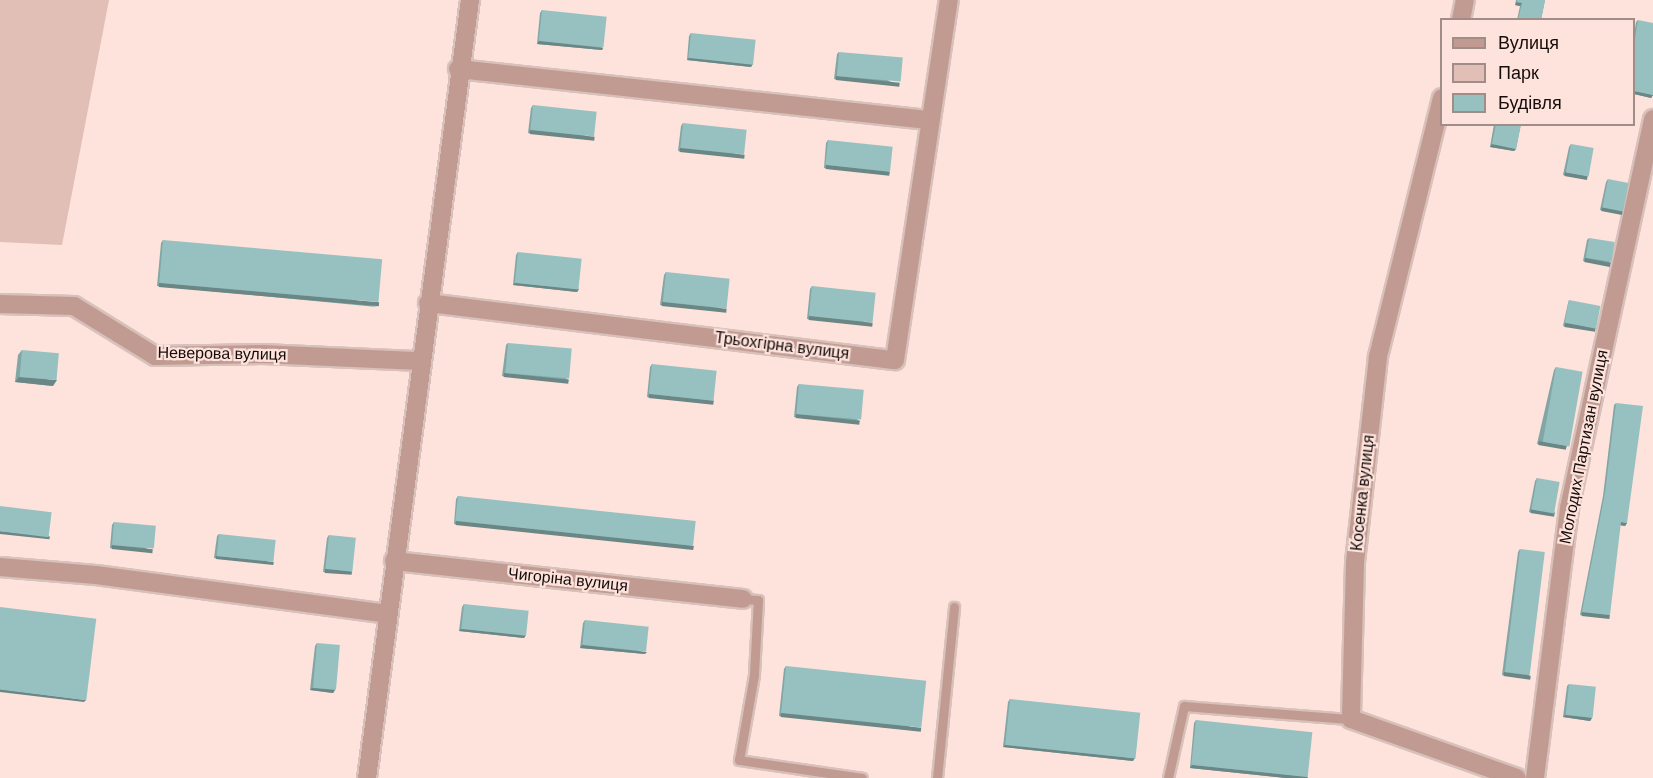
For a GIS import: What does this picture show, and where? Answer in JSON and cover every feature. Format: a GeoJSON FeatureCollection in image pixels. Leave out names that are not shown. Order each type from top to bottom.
{"type":"FeatureCollection","features":[{"type":"Feature","properties":{"kind":"street"},"geometry":{"type":"LineString","coordinates":[[367,778],[458,69],[470,0]]}},
{"type":"Feature","properties":{"kind":"street","name":"Трьохгірна вулиця"},"geometry":{"type":"LineString","coordinates":[[428,303],[895,360],[949,0]]}},
{"type":"Feature","properties":{"kind":"street"},"geometry":{"type":"LineString","coordinates":[[1462,18],[1466,0]]}},
{"type":"Feature","properties":{"kind":"street"},"geometry":{"type":"LineString","coordinates":[[458,69],[930,120]]}},
{"type":"Feature","properties":{"kind":"street","name":"Косенка вулиця"},"geometry":{"type":"LineString","coordinates":[[1351,719],[1355,563],[1378,357],[1440,106]]}},
{"type":"Feature","properties":{"kind":"street","name":"Молодих Партизан вулиця"},"geometry":{"type":"LineString","coordinates":[[1535,778],[1569,508],[1653,119]]}},
{"type":"Feature","properties":{"kind":"street","name":"Неверова вулиця"},"geometry":{"type":"LineString","coordinates":[[0,304],[74,306],[155,356],[263,354],[420,361]]}},
{"type":"Feature","properties":{"kind":"street","name":"Чигоріна вулиця"},"geometry":{"type":"LineString","coordinates":[[394,561],[743,598]]}},
{"type":"Feature","properties":{"kind":"street"},"geometry":{"type":"LineString","coordinates":[[0,567],[96,575],[387,614]]}},
{"type":"Feature","properties":{"kind":"street"},"geometry":{"type":"LineString","coordinates":[[1351,719],[1517,778]]}},
{"type":"Feature","properties":{"kind":"lane"},"geometry":{"type":"LineString","coordinates":[[743,598],[758,600],[754,675],[739,760],[862,778]]}},
{"type":"Feature","properties":{"kind":"lane"},"geometry":{"type":"LineString","coordinates":[[936,778],[954,607]]}},
{"type":"Feature","properties":{"kind":"lane"},"geometry":{"type":"LineString","coordinates":[[1168,778],[1184,706],[1351,719]]}},
{"type":"Feature","properties":{"kind":"green space"},"geometry":{"type":"Polygon","coordinates":[[[0,0],[109,0],[62,245],[0,242],[0,0]]]}},
{"type":"Feature","properties":{"kind":"building"},"geometry":{"type":"Polygon","coordinates":[[[1517,0],[1545,0],[1541,18],[1518,18],[1522,3],[1517,0]]]}},
{"type":"Feature","properties":{"kind":"building"},"geometry":{"type":"Polygon","coordinates":[[[542,10],[607,17],[603,48],[539,41],[542,10]]]}},
{"type":"Feature","properties":{"kind":"building"},"geometry":{"type":"Polygon","coordinates":[[[1638,20],[1653,23],[1653,95],[1635,91],[1635,39],[1638,20]]]}},
{"type":"Feature","properties":{"kind":"building"},"geometry":{"type":"Polygon","coordinates":[[[691,33],[756,40],[753,65],[688,58],[691,33]]]}},
{"type":"Feature","properties":{"kind":"building"},"geometry":{"type":"Polygon","coordinates":[[[839,52],[903,58],[901,81],[837,76],[839,52]]]}},
{"type":"Feature","properties":{"kind":"building"},"geometry":{"type":"Polygon","coordinates":[[[533,105],[597,112],[594,137],[530,130],[533,105]]]}},
{"type":"Feature","properties":{"kind":"building"},"geometry":{"type":"Polygon","coordinates":[[[683,123],[747,130],[744,155],[680,148],[683,123]]]}},
{"type":"Feature","properties":{"kind":"building"},"geometry":{"type":"Polygon","coordinates":[[[1496,126],[1521,126],[1516,149],[1492,144],[1496,126]]]}},
{"type":"Feature","properties":{"kind":"building"},"geometry":{"type":"Polygon","coordinates":[[[828,140],[893,147],[890,172],[825,165],[828,140]]]}},
{"type":"Feature","properties":{"kind":"building"},"geometry":{"type":"Polygon","coordinates":[[[1571,144],[1594,148],[1589,177],[1566,173],[1571,144]]]}},
{"type":"Feature","properties":{"kind":"building"},"geometry":{"type":"Polygon","coordinates":[[[1608,179],[1629,183],[1623,211],[1602,207],[1608,179]]]}},
{"type":"Feature","properties":{"kind":"building"},"geometry":{"type":"Polygon","coordinates":[[[1589,238],[1615,242],[1612,262],[1586,258],[1589,238]]]}},
{"type":"Feature","properties":{"kind":"building"},"geometry":{"type":"Polygon","coordinates":[[[163,240],[382,259],[378,302],[159,283],[163,240]]]}},
{"type":"Feature","properties":{"kind":"building"},"geometry":{"type":"Polygon","coordinates":[[[518,252],[582,259],[578,290],[515,283],[518,252]]]}},
{"type":"Feature","properties":{"kind":"building"},"geometry":{"type":"Polygon","coordinates":[[[666,272],[730,279],[727,309],[663,302],[666,272]]]}},
{"type":"Feature","properties":{"kind":"building"},"geometry":{"type":"Polygon","coordinates":[[[812,286],[876,293],[873,323],[809,316],[812,286]]]}},
{"type":"Feature","properties":{"kind":"building"},"geometry":{"type":"Polygon","coordinates":[[[1569,300],[1600,306],[1596,329],[1565,323],[1569,300]]]}},
{"type":"Feature","properties":{"kind":"building"},"geometry":{"type":"Polygon","coordinates":[[[508,343],[572,349],[569,378],[505,373],[508,343]]]}},
{"type":"Feature","properties":{"kind":"building"},"geometry":{"type":"Polygon","coordinates":[[[22,350],[59,353],[57,380],[20,377],[22,350]]]}},
{"type":"Feature","properties":{"kind":"building"},"geometry":{"type":"Polygon","coordinates":[[[652,364],[717,371],[714,401],[649,394],[652,364]]]}},
{"type":"Feature","properties":{"kind":"building"},"geometry":{"type":"Polygon","coordinates":[[[1556,367],[1583,372],[1569,447],[1543,442],[1556,367]]]}},
{"type":"Feature","properties":{"kind":"building"},"geometry":{"type":"Polygon","coordinates":[[[799,384],[864,390],[861,420],[796,414],[799,384]]]}},
{"type":"Feature","properties":{"kind":"building"},"geometry":{"type":"Polygon","coordinates":[[[1616,403],[1643,406],[1627,523],[1621,522],[1610,615],[1582,612],[1605,493],[1616,403]]]}},
{"type":"Feature","properties":{"kind":"building"},"geometry":{"type":"Polygon","coordinates":[[[1537,478],[1560,482],[1554,514],[1531,510],[1537,478]]]}},
{"type":"Feature","properties":{"kind":"building"},"geometry":{"type":"Polygon","coordinates":[[[458,496],[696,521],[693,546],[455,521],[458,496]]]}},
{"type":"Feature","properties":{"kind":"building"},"geometry":{"type":"Polygon","coordinates":[[[0,506],[52,512],[49,537],[0,531],[0,506]]]}},
{"type":"Feature","properties":{"kind":"building"},"geometry":{"type":"Polygon","coordinates":[[[114,522],[156,526],[154,549],[112,545],[114,522]]]}},
{"type":"Feature","properties":{"kind":"building"},"geometry":{"type":"Polygon","coordinates":[[[219,534],[276,540],[273,562],[217,556],[219,534]]]}},
{"type":"Feature","properties":{"kind":"building"},"geometry":{"type":"Polygon","coordinates":[[[329,535],[356,538],[352,572],[325,569],[329,535]]]}},
{"type":"Feature","properties":{"kind":"building"},"geometry":{"type":"Polygon","coordinates":[[[1520,549],[1545,552],[1530,675],[1505,672],[1520,549]]]}},
{"type":"Feature","properties":{"kind":"building"},"geometry":{"type":"Polygon","coordinates":[[[464,604],[529,611],[526,636],[461,629],[464,604]]]}},
{"type":"Feature","properties":{"kind":"building"},"geometry":{"type":"Polygon","coordinates":[[[0,607],[96,619],[86,700],[0,690],[0,607]]]}},
{"type":"Feature","properties":{"kind":"building"},"geometry":{"type":"Polygon","coordinates":[[[585,620],[649,627],[646,652],[582,645],[585,620]]]}},
{"type":"Feature","properties":{"kind":"building"},"geometry":{"type":"Polygon","coordinates":[[[317,643],[340,645],[336,690],[313,688],[317,643]]]}},
{"type":"Feature","properties":{"kind":"building"},"geometry":{"type":"Polygon","coordinates":[[[786,666],[926,681],[921,727],[781,713],[786,666]]]}},
{"type":"Feature","properties":{"kind":"building"},"geometry":{"type":"Polygon","coordinates":[[[1569,684],[1596,687],[1593,718],[1566,715],[1569,684]]]}},
{"type":"Feature","properties":{"kind":"building"},"geometry":{"type":"Polygon","coordinates":[[[1010,699],[1140,713],[1135,758],[1005,745],[1010,699]]]}},
{"type":"Feature","properties":{"kind":"building"},"geometry":{"type":"Polygon","coordinates":[[[1196,720],[1312,732],[1308,777],[1191,765],[1196,720]]]}}]}
